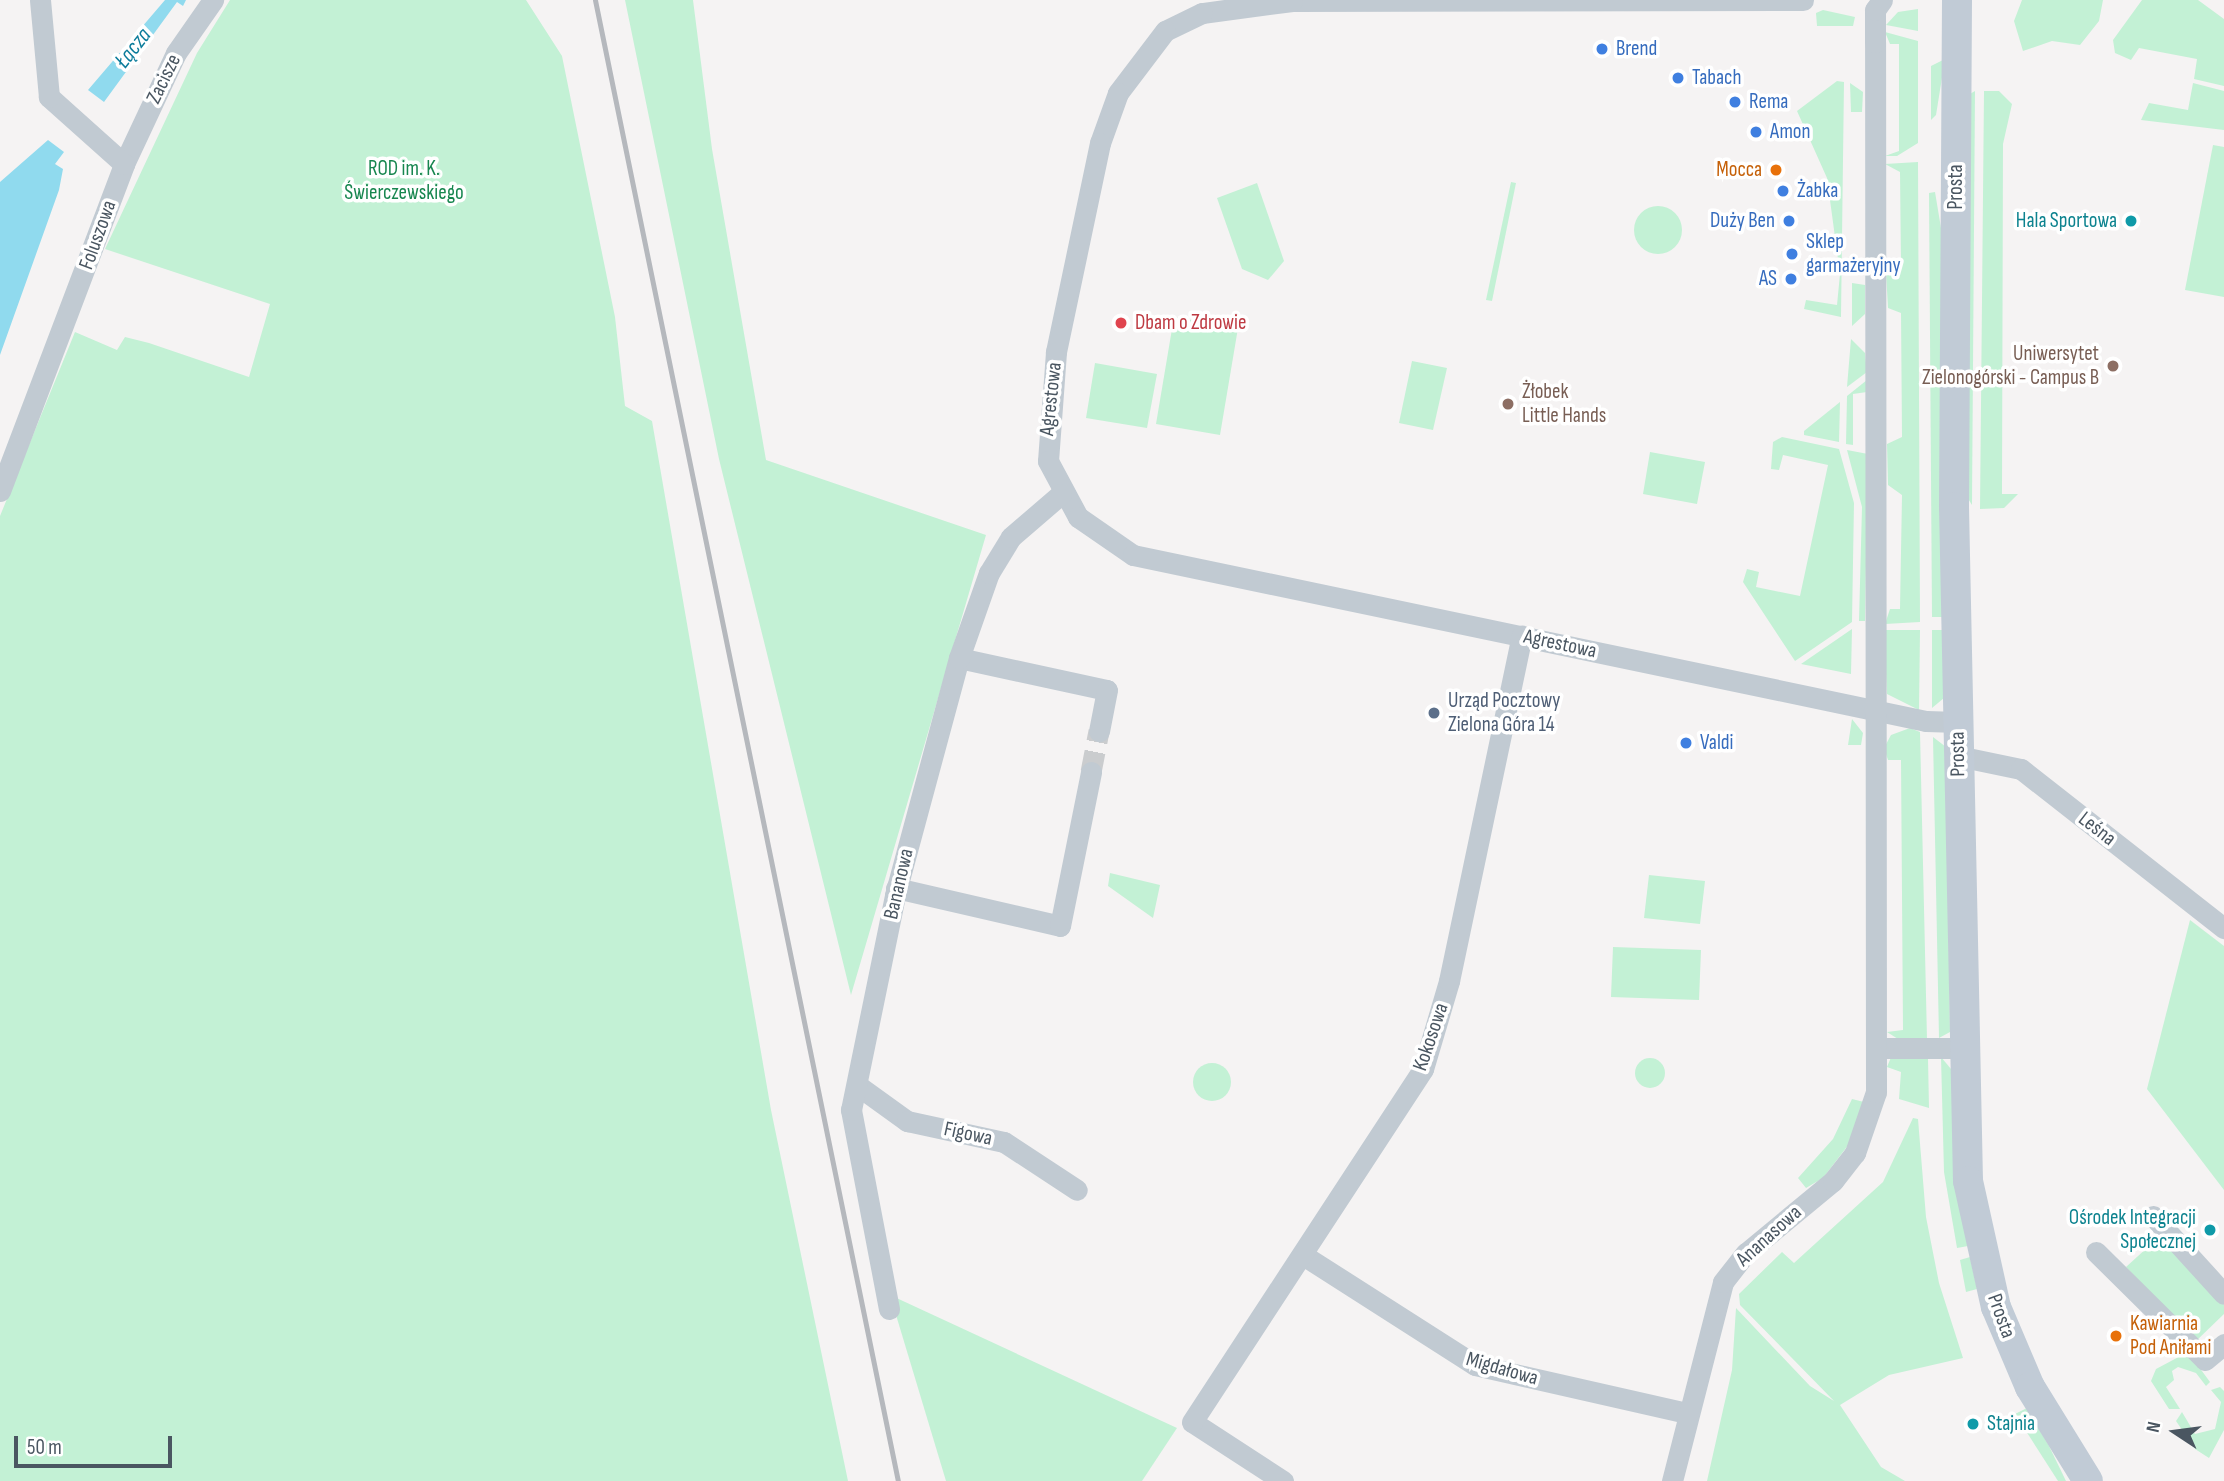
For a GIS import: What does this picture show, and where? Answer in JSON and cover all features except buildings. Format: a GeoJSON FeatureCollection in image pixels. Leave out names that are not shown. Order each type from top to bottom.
{"type":"FeatureCollection","features":[{"type":"Feature","properties":{"kind":"street"},"geometry":{"type":"LineString","coordinates":[[40,0],[49,97],[124,164]]}},
{"type":"Feature","properties":{"kind":"street","name":"Zacisze"},"geometry":{"type":"LineString","coordinates":[[124,164],[176,53],[214,0]]}},
{"type":"Feature","properties":{"kind":"street","name":"Agrestowa"},"geometry":{"type":"LineString","coordinates":[[1803,0],[1293,1],[1202,13],[1164,31],[1118,93],[1100,143],[1050,390],[1048,461],[1061,494],[1094,533],[1133,555],[1872,710],[1958,722]]}},
{"type":"Feature","properties":{"kind":"street"},"geometry":{"type":"LineString","coordinates":[[1872,710],[1875,10],[1882,0]]}},
{"type":"Feature","properties":{"kind":"street","name":"Prosta"},"geometry":{"type":"LineString","coordinates":[[1957,0],[1958,755],[1968,1181],[1993,1296],[2030,1387],[2088,1481]]}},
{"type":"Feature","properties":{"kind":"street","name":"Foluszowa"},"geometry":{"type":"LineString","coordinates":[[0,491],[124,164]]}},
{"type":"Feature","properties":{"kind":"street","name":"Bananowa"},"geometry":{"type":"LineString","coordinates":[[889,1309],[851,1110],[896,888],[959,658],[1000,552],[1061,494]]}},
{"type":"Feature","properties":{"kind":"street","name":"Kokosowa"},"geometry":{"type":"LineString","coordinates":[[1283,1481],[1192,1422],[1304,1255],[1423,1069],[1449,981],[1522,636]]}},
{"type":"Feature","properties":{"kind":"street"},"geometry":{"type":"LineString","coordinates":[[959,658],[1107,690],[1099,731]]}},
{"type":"Feature","properties":{"kind":"street","name":"Ananasowa"},"geometry":{"type":"LineString","coordinates":[[1672,1481],[1686,1413],[1723,1282],[1746,1253],[1833,1181],[1855,1153],[1874,1100],[1877,1048],[1872,710]]}},
{"type":"Feature","properties":{"kind":"street","name":"Leśna"},"geometry":{"type":"LineString","coordinates":[[1958,755],[2021,769],[2224,928]]}},
{"type":"Feature","properties":{"kind":"street"},"geometry":{"type":"LineString","coordinates":[[896,888],[1059,926],[1091,772]]}},
{"type":"Feature","properties":{"kind":"street"},"geometry":{"type":"LineString","coordinates":[[1877,1048],[1963,1048]]}},
{"type":"Feature","properties":{"kind":"street","name":"Figowa"},"geometry":{"type":"LineString","coordinates":[[857,1085],[907,1121],[1004,1142],[1077,1190]]}},
{"type":"Feature","properties":{"kind":"street"},"geometry":{"type":"LineString","coordinates":[[2153,1216],[2224,1294]]}},
{"type":"Feature","properties":{"kind":"street"},"geometry":{"type":"LineString","coordinates":[[2096,1252],[2205,1360],[2224,1345]]}},
{"type":"Feature","properties":{"kind":"street","name":"Migdałowa"},"geometry":{"type":"LineString","coordinates":[[1304,1255],[1475,1365],[1686,1413]]}},
{"type":"Feature","properties":{"kind":"green space","name":"ROD im. K. Świerczewskiego"},"geometry":{"type":"Polygon","coordinates":[[[230,0],[526,0],[562,56],[615,317],[625,406],[652,421],[771,1110],[848,1481],[0,1481],[0,516],[75,332],[117,350],[125,337],[149,343],[249,377],[270,304],[105,249],[197,53],[230,0]]]}},
{"type":"Feature","properties":{"kind":"green space"},"geometry":{"type":"Polygon","coordinates":[[[625,0],[693,0],[712,149],[766,460],[986,535],[851,995],[719,459],[625,0]]]}},
{"type":"Feature","properties":{"kind":"green space"},"geometry":{"type":"Polygon","coordinates":[[[2022,0],[2103,0],[2099,21],[2080,45],[2052,41],[2023,51],[2014,21],[2022,0]]]}},
{"type":"Feature","properties":{"kind":"green space"},"geometry":{"type":"Polygon","coordinates":[[[2142,0],[2198,0],[2224,19],[2224,86],[2194,79],[2197,59],[2139,48],[2131,60],[2115,53],[2113,40],[2142,0]]]}},
{"type":"Feature","properties":{"kind":"green space"},"geometry":{"type":"Polygon","coordinates":[[[1918,9],[1918,31],[1886,25],[1898,12],[1918,9]]]}},
{"type":"Feature","properties":{"kind":"green space"},"geometry":{"type":"Polygon","coordinates":[[[1823,10],[1855,17],[1853,26],[1817,26],[1816,13],[1823,10]]]}},
{"type":"Feature","properties":{"kind":"green space"},"geometry":{"type":"Polygon","coordinates":[[[1885,32],[1918,41],[1918,143],[1897,156],[1885,156],[1899,151],[1899,44],[1890,44],[1885,32]]]}},
{"type":"Feature","properties":{"kind":"green space"},"geometry":{"type":"Polygon","coordinates":[[[1945,59],[1936,115],[1931,120],[1931,66],[1945,59]]]}},
{"type":"Feature","properties":{"kind":"green space"},"geometry":{"type":"Polygon","coordinates":[[[1837,81],[1844,82],[1841,317],[1804,309],[1806,300],[1837,305],[1840,274],[1827,178],[1797,111],[1837,81]]]}},
{"type":"Feature","properties":{"kind":"green space"},"geometry":{"type":"Polygon","coordinates":[[[1850,83],[1863,92],[1862,112],[1851,112],[1850,83]]]}},
{"type":"Feature","properties":{"kind":"green space"},"geometry":{"type":"Polygon","coordinates":[[[2193,83],[2224,91],[2224,130],[2141,120],[2149,103],[2188,110],[2193,83]]]}},
{"type":"Feature","properties":{"kind":"green space"},"geometry":{"type":"Polygon","coordinates":[[[1975,91],[1972,505],[1967,497],[1968,95],[1975,91]]]}},
{"type":"Feature","properties":{"kind":"green space"},"geometry":{"type":"Polygon","coordinates":[[[1984,91],[1999,91],[2012,104],[2003,144],[2002,494],[2018,494],[2004,508],[1980,509],[1984,91]]]}},
{"type":"Feature","properties":{"kind":"green space"},"geometry":{"type":"Polygon","coordinates":[[[2213,145],[2224,147],[2224,297],[2185,290],[2213,145]]]}},
{"type":"Feature","properties":{"kind":"green space"},"geometry":{"type":"Polygon","coordinates":[[[1918,162],[1920,622],[1885,624],[1890,609],[1900,609],[1902,495],[1888,485],[1887,444],[1902,437],[1901,313],[1888,308],[1886,273],[1901,264],[1900,172],[1885,164],[1918,162]]]}},
{"type":"Feature","properties":{"kind":"green space"},"geometry":{"type":"Polygon","coordinates":[[[1511,182],[1516,183],[1492,301],[1486,300],[1511,182]]]}},
{"type":"Feature","properties":{"kind":"green space"},"geometry":{"type":"Polygon","coordinates":[[[1257,183],[1284,261],[1268,280],[1242,269],[1217,198],[1257,183]]]}},
{"type":"Feature","properties":{"kind":"green space"},"geometry":{"type":"Polygon","coordinates":[[[1935,192],[1943,240],[1943,617],[1932,617],[1929,193],[1935,192]]]}},
{"type":"Feature","properties":{"kind":"green space"},"geometry":{"type":"Polygon","coordinates":[[[1658,206],[1675,213],[1682,230],[1675,247],[1658,254],[1641,247],[1634,230],[1641,213],[1658,206]]]}},
{"type":"Feature","properties":{"kind":"green space"},"geometry":{"type":"Polygon","coordinates":[[[1852,283],[1865,285],[1865,314],[1852,326],[1852,283]]]}},
{"type":"Feature","properties":{"kind":"green space"},"geometry":{"type":"Polygon","coordinates":[[[1174,317],[1238,328],[1220,435],[1156,424],[1174,317]]]}},
{"type":"Feature","properties":{"kind":"green space"},"geometry":{"type":"Polygon","coordinates":[[[1851,339],[1865,353],[1867,372],[1847,387],[1851,339]]]}},
{"type":"Feature","properties":{"kind":"green space"},"geometry":{"type":"Polygon","coordinates":[[[1412,361],[1447,368],[1433,430],[1399,423],[1412,361]]]}},
{"type":"Feature","properties":{"kind":"green space"},"geometry":{"type":"Polygon","coordinates":[[[1095,363],[1157,374],[1147,428],[1086,418],[1095,363]]]}},
{"type":"Feature","properties":{"kind":"green space"},"geometry":{"type":"Polygon","coordinates":[[[1867,380],[1867,392],[1853,394],[1853,445],[1846,444],[1847,396],[1867,380]]]}},
{"type":"Feature","properties":{"kind":"green space"},"geometry":{"type":"Polygon","coordinates":[[[1840,402],[1839,442],[1804,435],[1804,431],[1840,402]]]}},
{"type":"Feature","properties":{"kind":"green space"},"geometry":{"type":"Polygon","coordinates":[[[1782,437],[1839,449],[1854,503],[1852,622],[1795,661],[1743,582],[1747,569],[1759,572],[1756,587],[1800,596],[1828,465],[1783,455],[1779,470],[1771,469],[1773,442],[1782,437]]]}},
{"type":"Feature","properties":{"kind":"green space"},"geometry":{"type":"Polygon","coordinates":[[[1847,450],[1868,454],[1865,621],[1859,621],[1862,507],[1847,450]]]}},
{"type":"Feature","properties":{"kind":"green space"},"geometry":{"type":"Polygon","coordinates":[[[1650,452],[1705,462],[1697,504],[1643,494],[1650,452]]]}},
{"type":"Feature","properties":{"kind":"green space"},"geometry":{"type":"Polygon","coordinates":[[[1852,629],[1851,674],[1801,664],[1852,629]]]}},
{"type":"Feature","properties":{"kind":"green space"},"geometry":{"type":"Polygon","coordinates":[[[1884,630],[1920,630],[1919,710],[1887,694],[1884,630]]]}},
{"type":"Feature","properties":{"kind":"green space"},"geometry":{"type":"Polygon","coordinates":[[[1932,630],[1944,630],[1944,698],[1932,708],[1932,630]]]}},
{"type":"Feature","properties":{"kind":"green space"},"geometry":{"type":"Polygon","coordinates":[[[1852,719],[1863,733],[1861,745],[1848,745],[1852,719]]]}},
{"type":"Feature","properties":{"kind":"green space"},"geometry":{"type":"Polygon","coordinates":[[[1910,728],[1920,732],[1927,1039],[1898,1039],[1887,1032],[1903,1030],[1901,760],[1888,760],[1884,748],[1891,735],[1910,728]]]}},
{"type":"Feature","properties":{"kind":"green space"},"geometry":{"type":"Polygon","coordinates":[[[1933,737],[1946,747],[1950,1032],[1939,1038],[1933,737]]]}},
{"type":"Feature","properties":{"kind":"green space"},"geometry":{"type":"Polygon","coordinates":[[[1110,873],[1160,885],[1153,918],[1108,886],[1110,873]]]}},
{"type":"Feature","properties":{"kind":"green space"},"geometry":{"type":"Polygon","coordinates":[[[1649,875],[1705,881],[1700,924],[1644,918],[1649,875]]]}},
{"type":"Feature","properties":{"kind":"green space"},"geometry":{"type":"Polygon","coordinates":[[[2190,920],[2224,946],[2224,1190],[2147,1089],[2190,920]]]}},
{"type":"Feature","properties":{"kind":"green space"},"geometry":{"type":"Polygon","coordinates":[[[1613,947],[1701,950],[1699,1000],[1611,997],[1613,947]]]}},
{"type":"Feature","properties":{"kind":"green space"},"geometry":{"type":"Polygon","coordinates":[[[1892,1055],[1928,1058],[1929,1108],[1899,1099],[1901,1072],[1887,1067],[1892,1055]]]}},
{"type":"Feature","properties":{"kind":"green space"},"geometry":{"type":"Polygon","coordinates":[[[1941,1057],[1951,1069],[1968,1246],[1957,1248],[1944,1172],[1941,1057]]]}},
{"type":"Feature","properties":{"kind":"green space"},"geometry":{"type":"Polygon","coordinates":[[[1650,1058],[1661,1062],[1665,1073],[1661,1084],[1650,1088],[1639,1084],[1635,1073],[1639,1062],[1650,1058]]]}},
{"type":"Feature","properties":{"kind":"green space"},"geometry":{"type":"Polygon","coordinates":[[[1212,1063],[1226,1068],[1231,1082],[1226,1096],[1212,1101],[1198,1096],[1193,1082],[1198,1068],[1212,1063]]]}},
{"type":"Feature","properties":{"kind":"green space"},"geometry":{"type":"Polygon","coordinates":[[[1852,1099],[1864,1102],[1849,1144],[1823,1178],[1806,1188],[1798,1178],[1833,1139],[1852,1099]]]}},
{"type":"Feature","properties":{"kind":"green space"},"geometry":{"type":"Polygon","coordinates":[[[1913,1118],[1918,1119],[1926,1217],[1939,1283],[1963,1358],[1889,1375],[1840,1405],[1881,1467],[1905,1481],[1707,1481],[1732,1370],[1736,1308],[1810,1386],[1834,1401],[1740,1305],[1739,1294],[1782,1252],[1794,1263],[1883,1182],[1913,1118]]]}},
{"type":"Feature","properties":{"kind":"green space"},"geometry":{"type":"Polygon","coordinates":[[[2160,1236],[2224,1305],[2224,1314],[2195,1342],[2126,1267],[2160,1236]]]}},
{"type":"Feature","properties":{"kind":"green space"},"geometry":{"type":"Polygon","coordinates":[[[1970,1257],[1977,1289],[1966,1292],[1960,1260],[1970,1257]]]}},
{"type":"Feature","properties":{"kind":"green space"},"geometry":{"type":"Polygon","coordinates":[[[890,1295],[1177,1428],[1142,1481],[946,1481],[890,1295]]]}},
{"type":"Feature","properties":{"kind":"green space"},"geometry":{"type":"Polygon","coordinates":[[[2188,1352],[2210,1382],[2206,1386],[2196,1373],[2178,1367],[2172,1371],[2174,1380],[2166,1387],[2180,1409],[2169,1409],[2151,1381],[2156,1369],[2188,1352]]]}},
{"type":"Feature","properties":{"kind":"green space"},"geometry":{"type":"Polygon","coordinates":[[[2220,1387],[2224,1391],[2224,1430],[2209,1458],[2195,1449],[2176,1421],[2182,1412],[2195,1434],[2215,1429],[2221,1402],[2211,1390],[2220,1387]]]}},
{"type":"Feature","properties":{"kind":"green space"},"geometry":{"type":"Polygon","coordinates":[[[2027,1408],[2066,1481],[2058,1481],[2015,1414],[2027,1408]]]}},
{"type":"Feature","properties":{"kind":"water","name":"Łącza"},"geometry":{"type":"Polygon","coordinates":[[[165,0],[186,0],[183,6],[177,2],[104,102],[88,90],[165,0]]]}},
{"type":"Feature","properties":{"kind":"water"},"geometry":{"type":"Polygon","coordinates":[[[48,140],[64,152],[55,164],[63,169],[59,190],[0,355],[0,182],[48,140]]]}},
{"type":"Feature","properties":{"kind":"tunnel"},"geometry":{"type":"LineString","coordinates":[[1091,772],[1099,731]]}},
{"type":"Feature","properties":{"kind":"railway"},"geometry":{"type":"LineString","coordinates":[[595,0],[898,1481]]}},
{"type":"Feature","properties":{"kind":"place","name":"Brend"},"geometry":{"type":"Point","coordinates":[1602,49]}},
{"type":"Feature","properties":{"kind":"place","name":"Tabach"},"geometry":{"type":"Point","coordinates":[1678,78]}},
{"type":"Feature","properties":{"kind":"place","name":"Rema"},"geometry":{"type":"Point","coordinates":[1735,102]}},
{"type":"Feature","properties":{"kind":"place","name":"Amon"},"geometry":{"type":"Point","coordinates":[1756,132]}},
{"type":"Feature","properties":{"kind":"place","name":"Mocca"},"geometry":{"type":"Point","coordinates":[1776,170]}},
{"type":"Feature","properties":{"kind":"place","name":"Żabka"},"geometry":{"type":"Point","coordinates":[1783,191]}},
{"type":"Feature","properties":{"kind":"place","name":"Duży Ben"},"geometry":{"type":"Point","coordinates":[1789,221]}},
{"type":"Feature","properties":{"kind":"place","name":"Hala Sportowa"},"geometry":{"type":"Point","coordinates":[2131,221]}},
{"type":"Feature","properties":{"kind":"place","name":"Sklep garmażeryjny"},"geometry":{"type":"Point","coordinates":[1792,254]}},
{"type":"Feature","properties":{"kind":"place","name":"AS"},"geometry":{"type":"Point","coordinates":[1791,279]}},
{"type":"Feature","properties":{"kind":"place","name":"Dbam o Zdrowie"},"geometry":{"type":"Point","coordinates":[1121,323]}},
{"type":"Feature","properties":{"kind":"place","name":"Uniwersytet Zielonogórski - Campus B"},"geometry":{"type":"Point","coordinates":[2113,366]}},
{"type":"Feature","properties":{"kind":"place","name":"Żłobek Little Hands"},"geometry":{"type":"Point","coordinates":[1508,404]}},
{"type":"Feature","properties":{"kind":"place","name":"Urząd Pocztowy Zielona Góra 14"},"geometry":{"type":"Point","coordinates":[1434,713]}},
{"type":"Feature","properties":{"kind":"place","name":"Valdi"},"geometry":{"type":"Point","coordinates":[1686,743]}},
{"type":"Feature","properties":{"kind":"place","name":"Ośrodek Integracji Społecznej"},"geometry":{"type":"Point","coordinates":[2210,1230]}},
{"type":"Feature","properties":{"kind":"place","name":"Kawiarnia Pod Aniłami"},"geometry":{"type":"Point","coordinates":[2116,1336]}},
{"type":"Feature","properties":{"kind":"place","name":"Stajnia"},"geometry":{"type":"Point","coordinates":[1973,1424]}}]}
